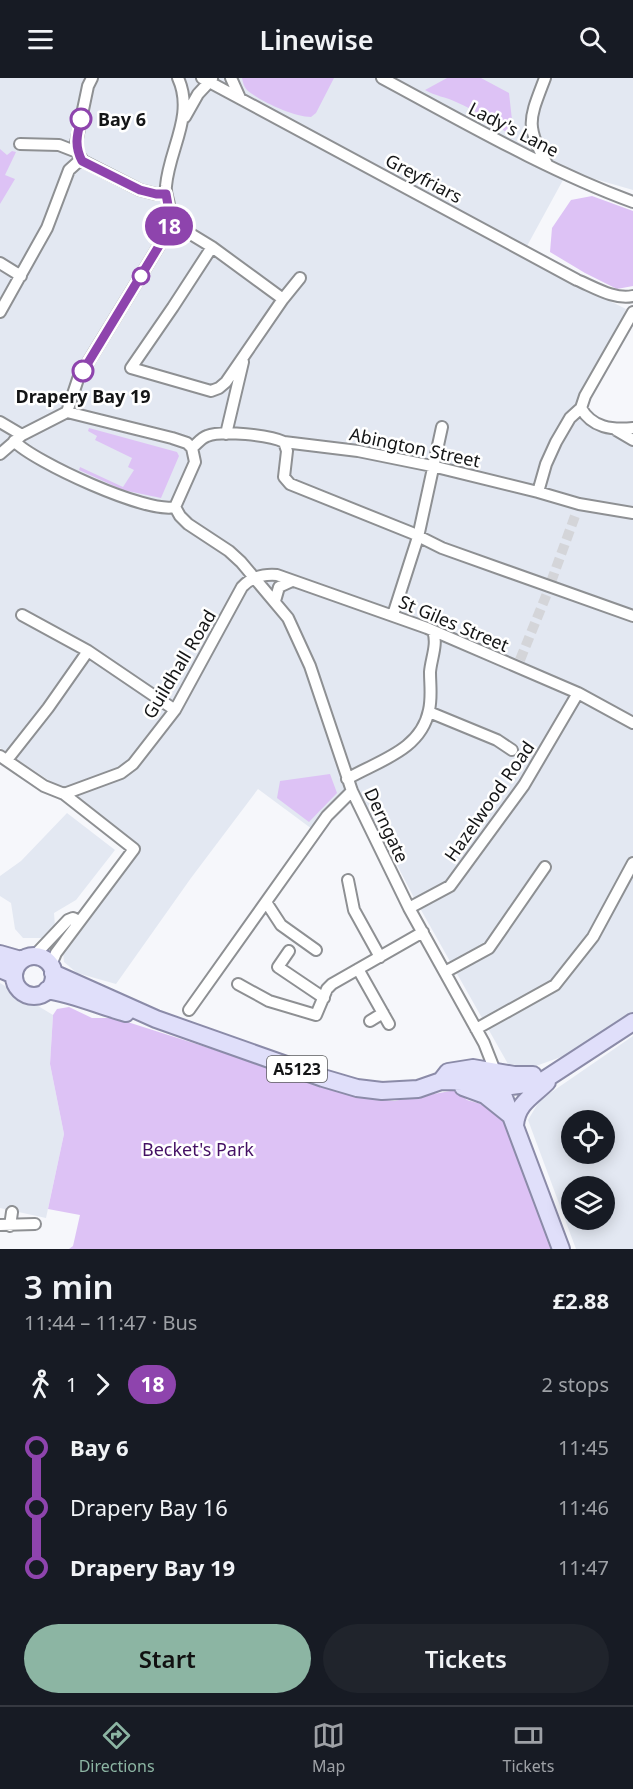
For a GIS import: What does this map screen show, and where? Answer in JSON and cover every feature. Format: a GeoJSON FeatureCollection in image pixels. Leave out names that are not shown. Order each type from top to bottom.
{"type":"FeatureCollection","features":[{"type":"Feature","properties":{"kind":"main road"},"geometry":{"type":"LineString","coordinates":[[0,954],[17,965]]}},
{"type":"Feature","properties":{"kind":"main road"},"geometry":{"type":"LineString","coordinates":[[42,957],[52,970],[52,982],[38,995],[23,993],[15,982],[17,965],[42,957]]}},
{"type":"Feature","properties":{"kind":"main road","name":"A5123"},"geometry":{"type":"LineString","coordinates":[[52,970],[156,1020]]}},
{"type":"Feature","properties":{"kind":"main road","name":"A5123"},"geometry":{"type":"LineString","coordinates":[[46,990],[104,1008],[156,1020],[357,1088],[382,1091],[418,1089],[447,1082]]}},
{"type":"Feature","properties":{"kind":"main road"},"geometry":{"type":"LineString","coordinates":[[513,1120],[485,1095],[447,1082],[448,1072],[474,1068],[498,1077],[511,1086],[541,1082],[633,1022]]}},
{"type":"Feature","properties":{"kind":"main road"},"geometry":{"type":"LineString","coordinates":[[513,1120],[525,1100],[547,1083],[554,1072]]}},
{"type":"Feature","properties":{"kind":"main road"},"geometry":{"type":"LineString","coordinates":[[498,1077],[561,1249]]}},
{"type":"Feature","properties":{"kind":"street"},"geometry":{"type":"LineString","coordinates":[[69,171],[80,157],[77,135],[92,78]]}},
{"type":"Feature","properties":{"kind":"street"},"geometry":{"type":"LineString","coordinates":[[0,454],[18,438],[66,412],[78,379],[165,236],[171,222],[166,194],[170,164],[182,123],[184,102],[178,78]]}},
{"type":"Feature","properties":{"kind":"street"},"geometry":{"type":"LineString","coordinates":[[231,78],[240,98]]}},
{"type":"Feature","properties":{"kind":"street","name":"Lady's Lane"},"geometry":{"type":"LineString","coordinates":[[382,78],[547,165],[633,202]]}},
{"type":"Feature","properties":{"kind":"street"},"geometry":{"type":"LineString","coordinates":[[545,78],[530,122],[531,131],[547,165]]}},
{"type":"Feature","properties":{"kind":"street"},"geometry":{"type":"LineString","coordinates":[[182,123],[208,79]]}},
{"type":"Feature","properties":{"kind":"street","name":"Greyfriars"},"geometry":{"type":"LineString","coordinates":[[208,79],[577,280],[623,298],[633,296]]}},
{"type":"Feature","properties":{"kind":"street"},"geometry":{"type":"LineString","coordinates":[[20,144],[59,146],[140,190],[166,194]]}},
{"type":"Feature","properties":{"kind":"street"},"geometry":{"type":"LineString","coordinates":[[0,312],[4,296],[21,276],[47,228],[69,171],[65,154],[51,146]]}},
{"type":"Feature","properties":{"kind":"street"},"geometry":{"type":"LineString","coordinates":[[171,222],[212,247],[283,298]]}},
{"type":"Feature","properties":{"kind":"street"},"geometry":{"type":"LineString","coordinates":[[212,247],[131,368],[226,396],[232,409]]}},
{"type":"Feature","properties":{"kind":"street"},"geometry":{"type":"LineString","coordinates":[[0,263],[21,276]]}},
{"type":"Feature","properties":{"kind":"street"},"geometry":{"type":"LineString","coordinates":[[211,391],[226,382],[283,298],[300,278]]}},
{"type":"Feature","properties":{"kind":"street"},"geometry":{"type":"LineString","coordinates":[[538,492],[546,464],[556,442],[570,418],[581,408],[585,396],[633,312]]}},
{"type":"Feature","properties":{"kind":"street"},"geometry":{"type":"LineString","coordinates":[[226,434],[244,356]]}},
{"type":"Feature","properties":{"kind":"street"},"geometry":{"type":"LineString","coordinates":[[581,408],[592,421],[616,430],[633,440]]}},
{"type":"Feature","properties":{"kind":"street"},"geometry":{"type":"LineString","coordinates":[[0,422],[18,438],[26,452],[56,468],[122,496],[161,507],[176,507],[195,462],[192,448],[187,443],[66,412]]}},
{"type":"Feature","properties":{"kind":"street"},"geometry":{"type":"LineString","coordinates":[[393,615],[418,537],[442,427]]}},
{"type":"Feature","properties":{"kind":"street"},"geometry":{"type":"LineString","coordinates":[[616,430],[633,428]]}},
{"type":"Feature","properties":{"kind":"street","name":"Abington Street"},"geometry":{"type":"LineString","coordinates":[[192,448],[209,435],[274,438],[284,442],[358,451],[432,466],[579,504],[633,513]]}},
{"type":"Feature","properties":{"kind":"street"},"geometry":{"type":"LineString","coordinates":[[284,442],[287,451],[284,477],[290,484],[418,537],[633,616]]}},
{"type":"Feature","properties":{"kind":"street","name":"Derngate"},"geometry":{"type":"LineString","coordinates":[[176,507],[180,516],[188,524],[229,551],[288,618],[310,666],[352,791],[409,908],[484,1043],[498,1077]]}},
{"type":"Feature","properties":{"kind":"street","name":"St Giles Street"},"geometry":{"type":"LineString","coordinates":[[255,578],[278,575],[393,615],[519,664],[633,723]]}},
{"type":"Feature","properties":{"kind":"street","name":"Guildhall Road"},"geometry":{"type":"LineString","coordinates":[[64,794],[121,773],[133,764],[175,710],[242,587],[255,578]]}},
{"type":"Feature","properties":{"kind":"street"},"geometry":{"type":"LineString","coordinates":[[275,601],[279,587],[292,581]]}},
{"type":"Feature","properties":{"kind":"street"},"geometry":{"type":"LineString","coordinates":[[22,615],[88,651],[175,710]]}},
{"type":"Feature","properties":{"kind":"street"},"geometry":{"type":"LineString","coordinates":[[347,779],[398,753],[421,729],[429,712],[430,671],[435,643],[433,631]]}},
{"type":"Feature","properties":{"kind":"street"},"geometry":{"type":"LineString","coordinates":[[52,970],[56,953],[134,849],[64,794],[44,786],[3,758],[48,708],[88,651]]}},
{"type":"Feature","properties":{"kind":"street","name":"Hazelwood Road"},"geometry":{"type":"LineString","coordinates":[[409,908],[450,886],[524,785],[578,693]]}},
{"type":"Feature","properties":{"kind":"street"},"geometry":{"type":"LineString","coordinates":[[429,712],[497,740],[512,750]]}},
{"type":"Feature","properties":{"kind":"street"},"geometry":{"type":"LineString","coordinates":[[189,1010],[327,816],[352,791]]}},
{"type":"Feature","properties":{"kind":"street"},"geometry":{"type":"LineString","coordinates":[[476,1029],[555,985],[594,938],[633,863]]}},
{"type":"Feature","properties":{"kind":"street"},"geometry":{"type":"LineString","coordinates":[[445,972],[489,948],[545,867]]}},
{"type":"Feature","properties":{"kind":"street"},"geometry":{"type":"LineString","coordinates":[[348,880],[354,910],[380,957]]}},
{"type":"Feature","properties":{"kind":"street"},"geometry":{"type":"LineString","coordinates":[[266,902],[281,925],[316,950]]}},
{"type":"Feature","properties":{"kind":"street"},"geometry":{"type":"LineString","coordinates":[[17,965],[68,920],[73,918],[79,921]]}},
{"type":"Feature","properties":{"kind":"street"},"geometry":{"type":"LineString","coordinates":[[238,984],[269,1001],[316,1015],[332,984],[423,932]]}},
{"type":"Feature","properties":{"kind":"street"},"geometry":{"type":"LineString","coordinates":[[289,951],[278,967],[324,998]]}},
{"type":"Feature","properties":{"kind":"street"},"geometry":{"type":"LineString","coordinates":[[358,969],[389,1024]]}},
{"type":"Feature","properties":{"kind":"street"},"geometry":{"type":"LineString","coordinates":[[370,1021],[383,1013]]}},
{"type":"Feature","properties":{"kind":"street"},"geometry":{"type":"LineString","coordinates":[[5,1225],[12,1212]]}},
{"type":"Feature","properties":{"kind":"street"},"geometry":{"type":"LineString","coordinates":[[5,1225],[35,1224]]}},
{"type":"Feature","properties":{"kind":"shaded area"},"geometry":{"type":"Polygon","coordinates":[[[0,78],[633,78],[633,190],[569,169],[521,257],[626,309],[605,363],[581,408],[593,421],[633,428],[633,1022],[561,1057],[533,1067],[508,1064],[412,894],[355,783],[312,829],[258,789],[116,984],[77,973],[64,962],[63,952],[139,847],[77,799],[0,748],[0,78]]]}},
{"type":"Feature","properties":{"kind":"shaded area"},"geometry":{"type":"Polygon","coordinates":[[[67,813],[115,850],[76,900],[54,913],[55,926],[50,933],[42,938],[23,938],[15,929],[11,903],[0,896],[0,876],[21,861],[67,813]]]}},
{"type":"Feature","properties":{"kind":"shaded area"},"geometry":{"type":"Polygon","coordinates":[[[0,983],[53,1015],[50,1064],[64,1134],[46,1218],[0,1208],[0,983]]]}},
{"type":"Feature","properties":{"kind":"shaded area"},"geometry":{"type":"Polygon","coordinates":[[[633,1036],[633,1249],[576,1249],[569,1230],[615,1230],[615,1176],[561,1176],[561,1209],[528,1120],[540,1100],[633,1036]]]}},
{"type":"Feature","properties":{"kind":"green space"},"geometry":{"type":"Polygon","coordinates":[[[242,78],[334,78],[316,113],[311,117],[287,112],[261,100],[247,89],[242,78]]]}},
{"type":"Feature","properties":{"kind":"green space"},"geometry":{"type":"Polygon","coordinates":[[[447,78],[481,78],[509,93],[514,138],[471,109],[425,90],[447,78]]]}},
{"type":"Feature","properties":{"kind":"green space"},"geometry":{"type":"Polygon","coordinates":[[[0,149],[7,155],[12,151],[16,152],[5,175],[15,179],[0,204],[0,149]]]}},
{"type":"Feature","properties":{"kind":"green space"},"geometry":{"type":"Polygon","coordinates":[[[592,196],[633,211],[633,286],[617,289],[550,252],[552,228],[571,200],[592,196]]]}},
{"type":"Feature","properties":{"kind":"green space"},"geometry":{"type":"Polygon","coordinates":[[[89,428],[177,452],[179,456],[161,498],[123,490],[79,470],[80,467],[123,487],[134,470],[128,467],[132,458],[95,440],[97,436],[88,431],[89,428]]]}},
{"type":"Feature","properties":{"kind":"green space"},"geometry":{"type":"Polygon","coordinates":[[[330,774],[337,793],[309,822],[277,798],[280,781],[330,774]]]}},
{"type":"Feature","properties":{"kind":"green space","name":"Becket's Park"},"geometry":{"type":"Polygon","coordinates":[[[69,1007],[92,1018],[115,1018],[362,1097],[394,1101],[456,1090],[467,1100],[481,1104],[505,1118],[552,1249],[69,1249],[73,1246],[80,1215],[48,1209],[64,1134],[50,1064],[53,1015],[57,1009],[69,1007]]]}},
{"type":"Feature","properties":{"kind":"tunnel"},"geometry":{"type":"LineString","coordinates":[[551,582],[575,516]]}},
{"type":"Feature","properties":{"kind":"tunnel"},"geometry":{"type":"LineString","coordinates":[[520,660],[548,591]]}},
{"type":"Feature","properties":{"kind":"bus line","name":"18"},"geometry":{"type":"LineString","coordinates":[[81,119],[76,143],[77,152],[82,161],[140,190],[166,194],[171,222],[165,236],[83,371]]}},
{"type":"Feature","properties":{"kind":"place","name":"Bay 6"},"geometry":{"type":"Point","coordinates":[81,119]}},
{"type":"Feature","properties":{"kind":"place","name":"Drapery Bay 19"},"geometry":{"type":"Point","coordinates":[83,371]}}]}
